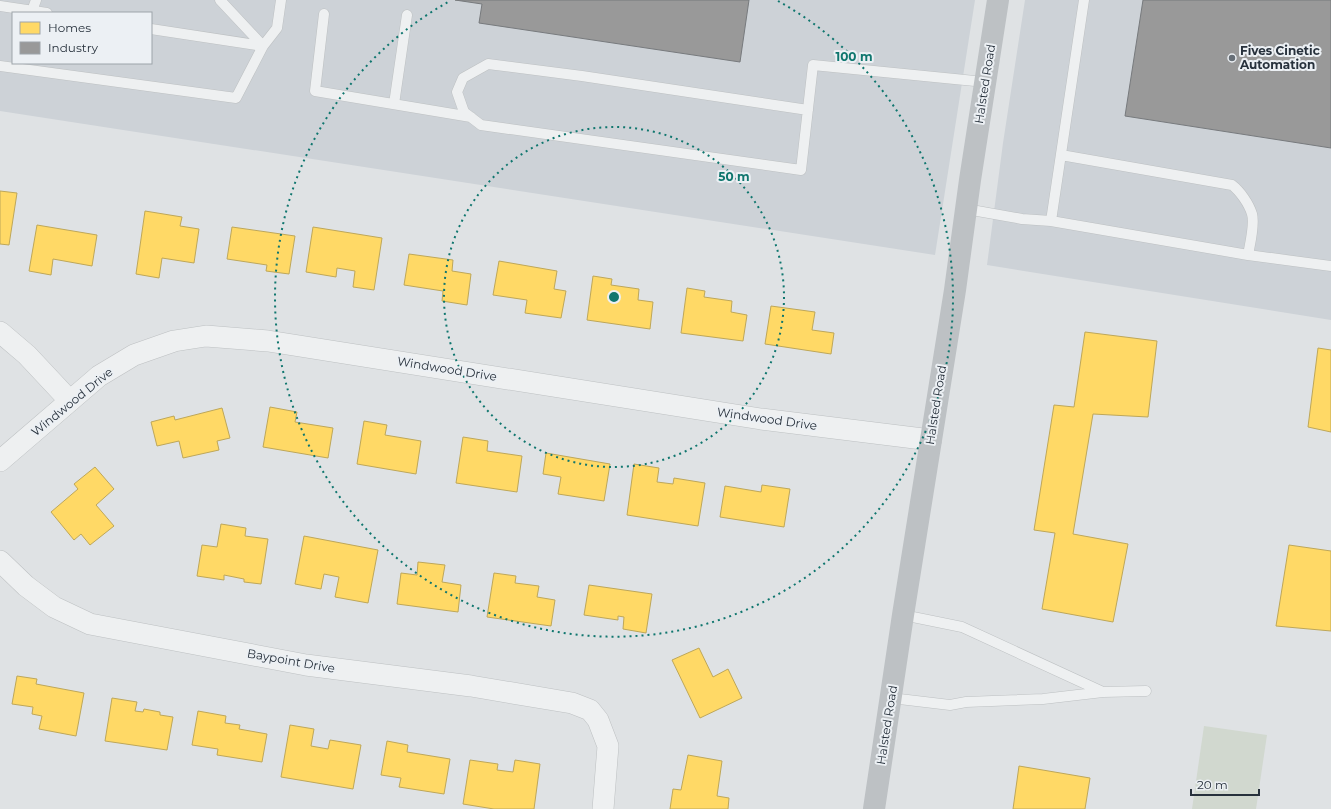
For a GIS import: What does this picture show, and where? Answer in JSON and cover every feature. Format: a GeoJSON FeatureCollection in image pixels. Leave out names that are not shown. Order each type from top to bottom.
{"type":"FeatureCollection","features":[{"type":"Feature","properties":{"kind":"street","name":"Halsted Road"},"geometry":{"type":"LineString","coordinates":[[874,809],[903,615],[955,290],[998,0]]}},
{"type":"Feature","properties":{"kind":"street"},"geometry":{"type":"LineString","coordinates":[[0,332],[27,355],[70,401]]}},
{"type":"Feature","properties":{"kind":"street","name":"Windwood Drive"},"geometry":{"type":"LineString","coordinates":[[0,461],[99,376],[134,355],[174,341],[206,336],[268,341],[761,419],[931,440]]}},
{"type":"Feature","properties":{"kind":"street","name":"Baypoint Drive"},"geometry":{"type":"LineString","coordinates":[[0,561],[26,586],[54,607],[90,624],[306,665],[471,686],[572,703],[590,710],[598,720],[608,746],[603,809]]}},
{"type":"Feature","properties":{"kind":"lane"},"geometry":{"type":"LineString","coordinates":[[32,11],[36,0]]}},
{"type":"Feature","properties":{"kind":"lane"},"geometry":{"type":"LineString","coordinates":[[220,0],[263,46]]}},
{"type":"Feature","properties":{"kind":"lane"},"geometry":{"type":"LineString","coordinates":[[0,66],[236,98],[263,46],[277,28],[280,0]]}},
{"type":"Feature","properties":{"kind":"lane"},"geometry":{"type":"LineString","coordinates":[[1051,221],[1084,0]]}},
{"type":"Feature","properties":{"kind":"lane"},"geometry":{"type":"LineString","coordinates":[[0,6],[40,12]]}},
{"type":"Feature","properties":{"kind":"lane"},"geometry":{"type":"LineString","coordinates":[[324,14],[315,90],[471,117]]}},
{"type":"Feature","properties":{"kind":"lane"},"geometry":{"type":"LineString","coordinates":[[394,104],[407,15]]}},
{"type":"Feature","properties":{"kind":"lane"},"geometry":{"type":"LineString","coordinates":[[152,29],[263,46]]}},
{"type":"Feature","properties":{"kind":"lane"},"geometry":{"type":"LineString","coordinates":[[808,110],[582,76],[488,64],[463,78],[457,92],[464,112],[481,125],[800,170],[808,110],[813,64],[985,82]]}},
{"type":"Feature","properties":{"kind":"lane"},"geometry":{"type":"LineString","coordinates":[[1061,155],[1232,185],[1240,191],[1252,214],[1248,255]]}},
{"type":"Feature","properties":{"kind":"lane"},"geometry":{"type":"LineString","coordinates":[[966,209],[1022,219],[1051,221],[1248,255],[1331,266]]}},
{"type":"Feature","properties":{"kind":"lane"},"geometry":{"type":"LineString","coordinates":[[903,615],[962,627],[1103,692]]}},
{"type":"Feature","properties":{"kind":"lane"},"geometry":{"type":"LineString","coordinates":[[891,698],[950,705],[966,702],[1043,699],[1103,692],[1146,691]]}},
{"type":"Feature","properties":{"kind":"shaded area"},"geometry":{"type":"Polygon","coordinates":[[[0,0],[975,0],[935,255],[0,111],[0,0]]]}},
{"type":"Feature","properties":{"kind":"shaded area"},"geometry":{"type":"Polygon","coordinates":[[[1025,0],[1331,0],[1331,320],[987,265],[1003,143],[1025,0]]]}},
{"type":"Feature","properties":{"kind":"shaded area"},"geometry":{"type":"Polygon","coordinates":[[[1204,726],[1267,735],[1256,809],[1192,809],[1204,726]]]}},
{"type":"Feature","properties":{"kind":"building: Homes"},"geometry":{"type":"Polygon","coordinates":[[[0,191],[17,193],[9,245],[0,244],[0,191]]]}},
{"type":"Feature","properties":{"kind":"building: Homes"},"geometry":{"type":"Polygon","coordinates":[[[145,211],[182,217],[180,226],[199,229],[194,263],[162,258],[159,278],[136,274],[145,211]]]}},
{"type":"Feature","properties":{"kind":"building: Homes"},"geometry":{"type":"Polygon","coordinates":[[[37,225],[97,235],[92,266],[53,259],[51,275],[29,271],[37,225]]]}},
{"type":"Feature","properties":{"kind":"building: Homes"},"geometry":{"type":"Polygon","coordinates":[[[232,227],[295,236],[289,274],[266,271],[267,265],[227,259],[232,227]]]}},
{"type":"Feature","properties":{"kind":"building: Homes"},"geometry":{"type":"Polygon","coordinates":[[[313,227],[382,238],[374,290],[353,287],[355,271],[337,268],[336,277],[306,272],[313,227]]]}},
{"type":"Feature","properties":{"kind":"building: Homes"},"geometry":{"type":"Polygon","coordinates":[[[409,254],[453,260],[452,271],[471,274],[467,305],[442,301],[443,291],[404,285],[409,254]]]}},
{"type":"Feature","properties":{"kind":"building: Homes"},"geometry":{"type":"Polygon","coordinates":[[[499,261],[557,271],[554,289],[566,291],[561,318],[525,313],[527,300],[493,295],[499,261]]]}},
{"type":"Feature","properties":{"kind":"building: Homes"},"geometry":{"type":"Polygon","coordinates":[[[593,276],[612,279],[611,285],[639,289],[638,300],[653,302],[650,329],[587,320],[593,276]]]}},
{"type":"Feature","properties":{"kind":"building: Homes"},"geometry":{"type":"Polygon","coordinates":[[[687,288],[705,291],[704,297],[732,301],[731,312],[747,315],[743,341],[681,333],[687,288]]]}},
{"type":"Feature","properties":{"kind":"building: Homes"},"geometry":{"type":"Polygon","coordinates":[[[771,306],[815,312],[812,330],[834,333],[831,354],[765,344],[771,306]]]}},
{"type":"Feature","properties":{"kind":"building: Homes"},"geometry":{"type":"Polygon","coordinates":[[[1085,332],[1157,341],[1148,417],[1093,414],[1073,534],[1128,544],[1113,622],[1042,609],[1055,533],[1034,530],[1054,405],[1074,407],[1085,332]]]}},
{"type":"Feature","properties":{"kind":"building: Homes"},"geometry":{"type":"Polygon","coordinates":[[[1318,348],[1331,350],[1331,432],[1308,427],[1318,348]]]}},
{"type":"Feature","properties":{"kind":"building: Homes"},"geometry":{"type":"Polygon","coordinates":[[[270,407],[297,412],[295,422],[333,428],[328,458],[263,447],[270,407]]]}},
{"type":"Feature","properties":{"kind":"building: Homes"},"geometry":{"type":"Polygon","coordinates":[[[222,408],[230,438],[217,441],[219,450],[183,458],[179,441],[157,446],[151,422],[174,416],[175,420],[222,408]]]}},
{"type":"Feature","properties":{"kind":"building: Homes"},"geometry":{"type":"Polygon","coordinates":[[[364,421],[387,425],[385,435],[421,441],[416,474],[357,464],[364,421]]]}},
{"type":"Feature","properties":{"kind":"building: Homes"},"geometry":{"type":"Polygon","coordinates":[[[463,437],[488,441],[487,451],[522,456],[517,492],[456,483],[463,437]]]}},
{"type":"Feature","properties":{"kind":"building: Homes"},"geometry":{"type":"Polygon","coordinates":[[[546,453],[610,464],[604,501],[558,494],[561,477],[543,474],[546,453]]]}},
{"type":"Feature","properties":{"kind":"building: Homes"},"geometry":{"type":"Polygon","coordinates":[[[634,464],[659,468],[657,482],[673,484],[674,478],[705,483],[698,526],[627,515],[634,464]]]}},
{"type":"Feature","properties":{"kind":"building: Homes"},"geometry":{"type":"Polygon","coordinates":[[[95,467],[114,489],[96,505],[114,526],[90,545],[81,534],[74,540],[51,512],[78,489],[74,484],[95,467]]]}},
{"type":"Feature","properties":{"kind":"building: Homes"},"geometry":{"type":"Polygon","coordinates":[[[762,485],[790,489],[784,527],[720,517],[725,486],[761,492],[762,485]]]}},
{"type":"Feature","properties":{"kind":"building: Homes"},"geometry":{"type":"Polygon","coordinates":[[[221,524],[246,528],[245,536],[268,539],[261,584],[244,582],[244,579],[224,575],[224,580],[197,576],[202,545],[217,547],[221,524]]]}},
{"type":"Feature","properties":{"kind":"building: Homes"},"geometry":{"type":"Polygon","coordinates":[[[304,536],[378,550],[368,603],[335,597],[339,577],[324,574],[321,589],[295,584],[304,536]]]}},
{"type":"Feature","properties":{"kind":"building: Homes"},"geometry":{"type":"Polygon","coordinates":[[[1289,545],[1331,551],[1331,631],[1276,626],[1289,545]]]}},
{"type":"Feature","properties":{"kind":"building: Homes"},"geometry":{"type":"Polygon","coordinates":[[[418,562],[445,565],[442,582],[461,585],[458,612],[397,604],[401,573],[417,575],[418,562]]]}},
{"type":"Feature","properties":{"kind":"building: Homes"},"geometry":{"type":"Polygon","coordinates":[[[494,573],[516,576],[515,583],[539,586],[537,597],[555,600],[551,626],[487,617],[494,573]]]}},
{"type":"Feature","properties":{"kind":"building: Homes"},"geometry":{"type":"Polygon","coordinates":[[[589,585],[652,594],[646,633],[623,629],[624,617],[618,616],[618,620],[584,615],[589,585]]]}},
{"type":"Feature","properties":{"kind":"building: Homes"},"geometry":{"type":"Polygon","coordinates":[[[699,648],[713,677],[728,669],[742,698],[700,718],[672,660],[699,648]]]}},
{"type":"Feature","properties":{"kind":"building: Homes"},"geometry":{"type":"Polygon","coordinates":[[[17,676],[37,679],[36,684],[84,693],[76,736],[39,729],[42,716],[32,714],[33,707],[12,704],[17,676]]]}},
{"type":"Feature","properties":{"kind":"building: Homes"},"geometry":{"type":"Polygon","coordinates":[[[112,698],[137,702],[135,711],[143,712],[144,709],[160,712],[160,715],[173,717],[167,750],[105,741],[112,698]]]}},
{"type":"Feature","properties":{"kind":"building: Homes"},"geometry":{"type":"Polygon","coordinates":[[[198,711],[226,716],[225,723],[240,725],[239,729],[267,734],[262,762],[217,755],[218,749],[192,745],[198,711]]]}},
{"type":"Feature","properties":{"kind":"building: Homes"},"geometry":{"type":"Polygon","coordinates":[[[290,725],[314,729],[311,746],[328,749],[330,740],[361,745],[353,789],[281,777],[290,725]]]}},
{"type":"Feature","properties":{"kind":"building: Homes"},"geometry":{"type":"Polygon","coordinates":[[[387,741],[408,745],[407,752],[450,759],[444,794],[399,787],[401,778],[381,775],[387,741]]]}},
{"type":"Feature","properties":{"kind":"building: Homes"},"geometry":{"type":"Polygon","coordinates":[[[688,755],[722,761],[717,796],[729,798],[728,809],[670,809],[673,789],[681,790],[688,755]]]}},
{"type":"Feature","properties":{"kind":"building: Homes"},"geometry":{"type":"Polygon","coordinates":[[[470,760],[498,764],[497,770],[513,772],[515,760],[540,764],[534,809],[494,809],[463,804],[470,760]]]}},
{"type":"Feature","properties":{"kind":"building: Homes"},"geometry":{"type":"Polygon","coordinates":[[[1019,766],[1090,778],[1085,809],[1013,809],[1019,766]]]}},
{"type":"Feature","properties":{"kind":"building: Industry"},"geometry":{"type":"Polygon","coordinates":[[[455,0],[749,0],[740,62],[479,23],[482,4],[455,0]]]}},
{"type":"Feature","properties":{"kind":"building: Industry","name":"Fives Cinetic Automation"},"geometry":{"type":"Polygon","coordinates":[[[1143,0],[1331,0],[1331,148],[1125,116],[1143,0]]]}},
{"type":"Feature","properties":{"kind":"place","name":"Fives Cinetic Automation"},"geometry":{"type":"Point","coordinates":[1232,58]}}]}
